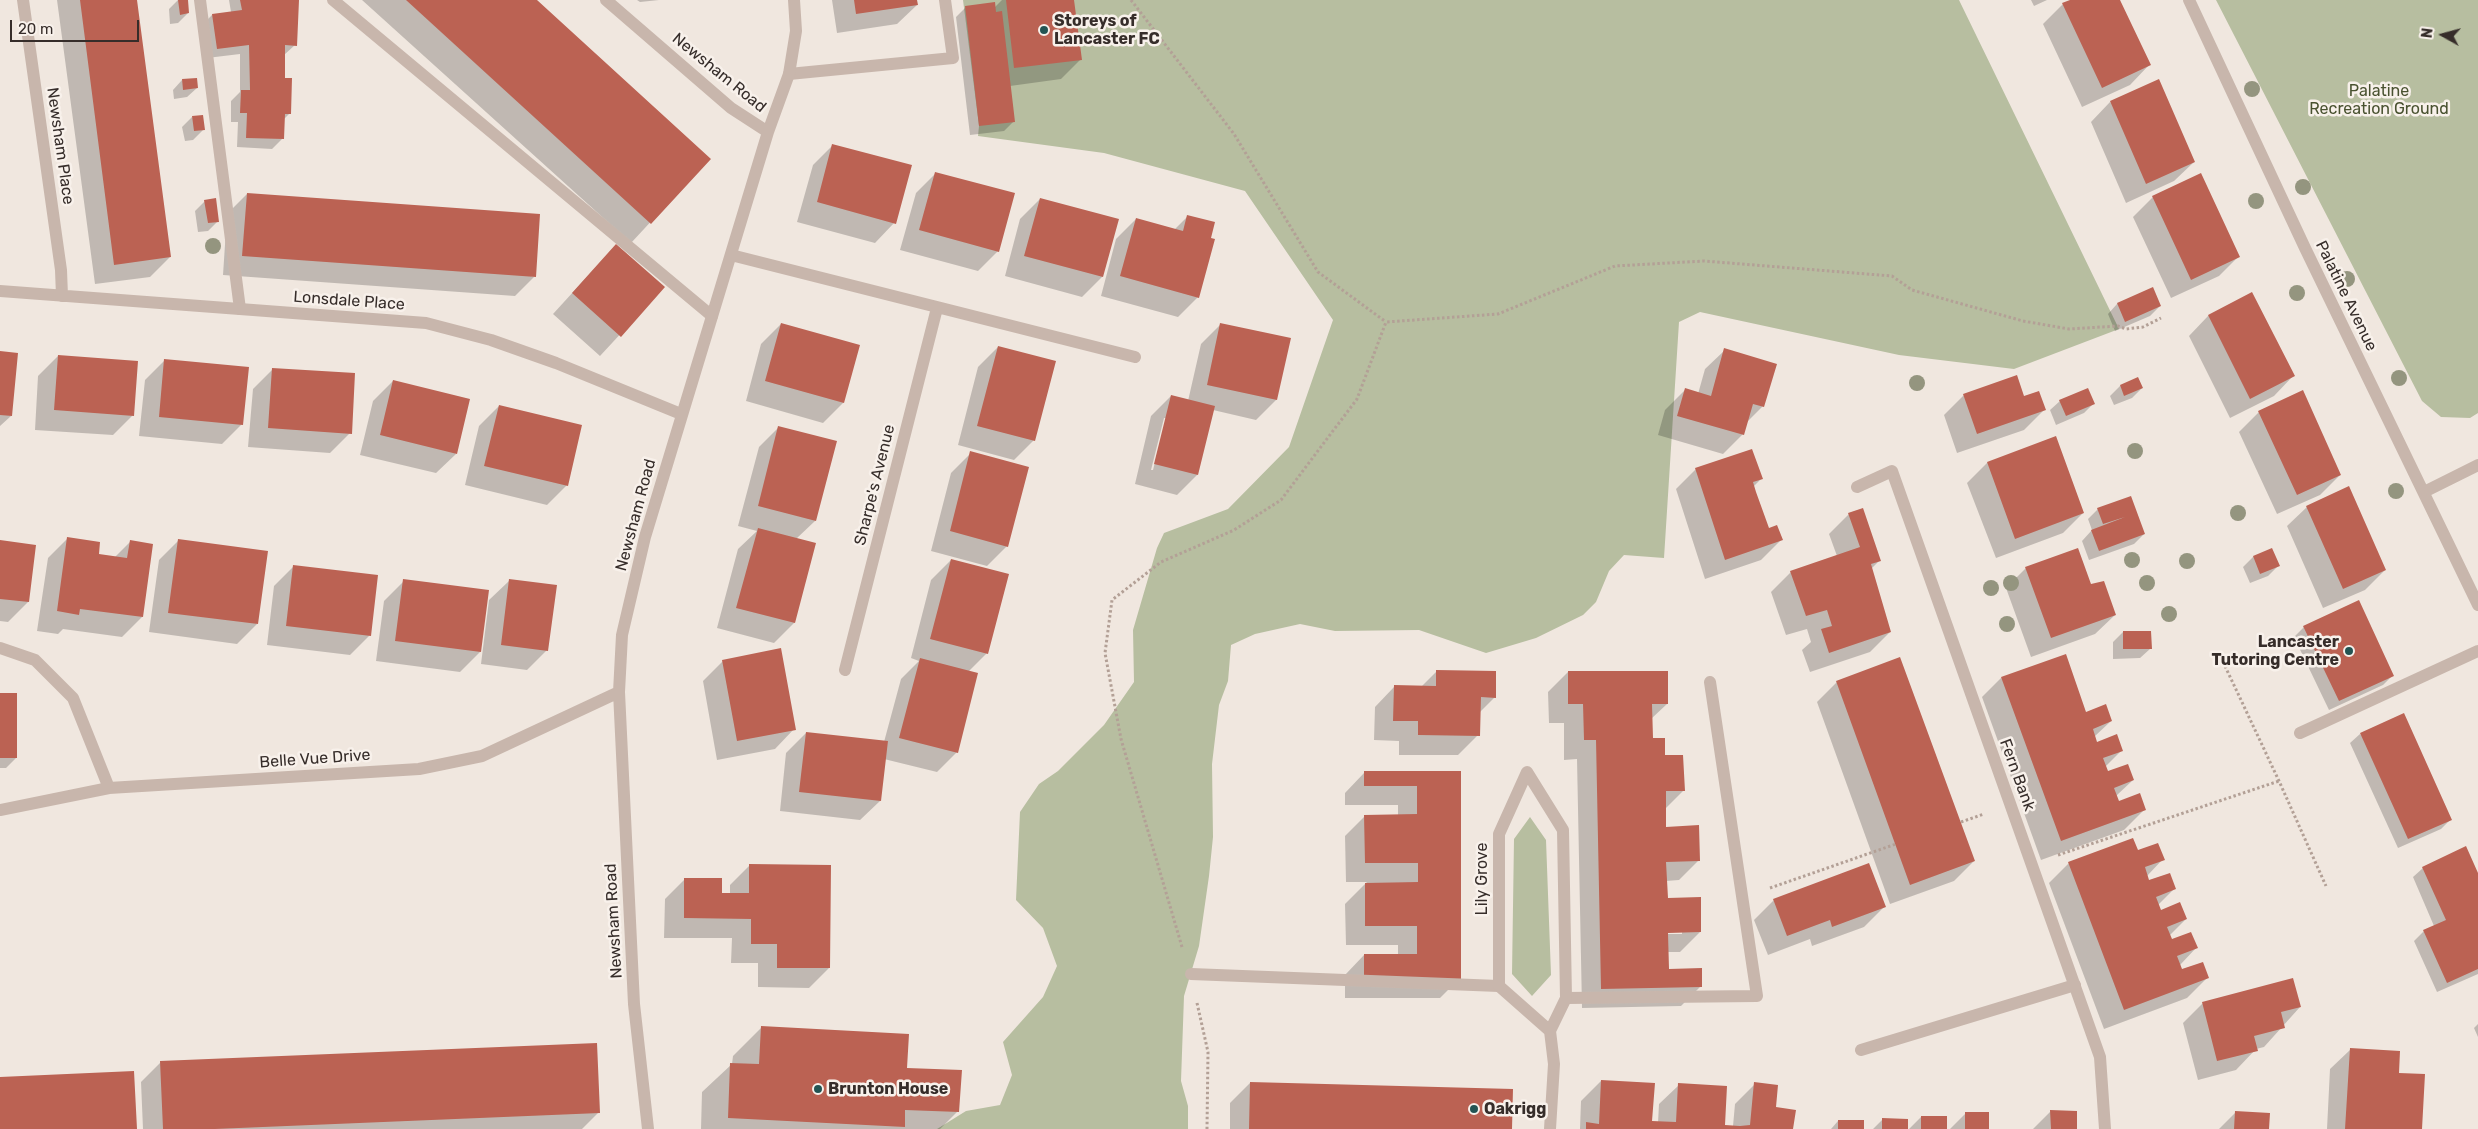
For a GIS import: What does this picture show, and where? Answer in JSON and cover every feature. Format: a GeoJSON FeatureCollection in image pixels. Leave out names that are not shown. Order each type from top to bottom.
{"type":"FeatureCollection","features":[{"type":"Feature","properties":{"kind":"street","name":"Newsham Place"},"geometry":{"type":"LineString","coordinates":[[23,0],[61,270],[62,296]]}},
{"type":"Feature","properties":{"kind":"street"},"geometry":{"type":"LineString","coordinates":[[200,0],[240,309]]}},
{"type":"Feature","properties":{"kind":"street"},"geometry":{"type":"LineString","coordinates":[[333,0],[712,316]]}},
{"type":"Feature","properties":{"kind":"street","name":"Newsham Road"},"geometry":{"type":"LineString","coordinates":[[606,0],[617,5],[731,108],[768,132],[645,537],[622,635],[619,692],[634,1004],[648,1129]]}},
{"type":"Feature","properties":{"kind":"street"},"geometry":{"type":"LineString","coordinates":[[768,132],[789,74],[796,31],[794,0]]}},
{"type":"Feature","properties":{"kind":"street"},"geometry":{"type":"LineString","coordinates":[[789,74],[953,58],[945,0]]}},
{"type":"Feature","properties":{"kind":"street","name":"Palatine Avenue"},"geometry":{"type":"LineString","coordinates":[[2189,0],[2301,240],[2478,605]]}},
{"type":"Feature","properties":{"kind":"street"},"geometry":{"type":"LineString","coordinates":[[731,255],[1135,357]]}},
{"type":"Feature","properties":{"kind":"street","name":"Lonsdale Place"},"geometry":{"type":"LineString","coordinates":[[0,291],[426,323],[491,340],[547,360],[681,414]]}},
{"type":"Feature","properties":{"kind":"street","name":"Sharpe's Avenue"},"geometry":{"type":"LineString","coordinates":[[845,670],[936,308]]}},
{"type":"Feature","properties":{"kind":"street"},"geometry":{"type":"LineString","coordinates":[[2424,492],[2478,465]]}},
{"type":"Feature","properties":{"kind":"street","name":"Fern Bank"},"geometry":{"type":"LineString","coordinates":[[1857,487],[1892,471],[2100,1057],[2105,1129]]}},
{"type":"Feature","properties":{"kind":"street"},"geometry":{"type":"LineString","coordinates":[[0,648],[35,660],[73,698],[108,788]]}},
{"type":"Feature","properties":{"kind":"street"},"geometry":{"type":"LineString","coordinates":[[2300,733],[2478,651]]}},
{"type":"Feature","properties":{"kind":"street"},"geometry":{"type":"LineString","coordinates":[[1566,998],[1757,996],[1710,682]]}},
{"type":"Feature","properties":{"kind":"street","name":"Belle Vue Drive"},"geometry":{"type":"LineString","coordinates":[[0,810],[108,788],[419,769],[482,756],[619,692]]}},
{"type":"Feature","properties":{"kind":"street","name":"Lily Grove"},"geometry":{"type":"LineString","coordinates":[[1499,986],[1498,834],[1527,772],[1563,830],[1566,998],[1550,1031]]}},
{"type":"Feature","properties":{"kind":"street"},"geometry":{"type":"LineString","coordinates":[[1191,974],[1499,986],[1550,1031],[1554,1064],[1550,1129]]}},
{"type":"Feature","properties":{"kind":"street"},"geometry":{"type":"LineString","coordinates":[[1861,1050],[2075,985]]}},
{"type":"Feature","properties":{"kind":"path"},"geometry":{"type":"LineString","coordinates":[[1131,0],[1234,134],[1318,272],[1386,322],[1498,314],[1615,266],[1704,262],[1892,276],[1912,290],[2023,321],[2069,329],[2122,326],[2126,329],[2143,327],[2161,318]]}},
{"type":"Feature","properties":{"kind":"path"},"geometry":{"type":"LineString","coordinates":[[1207,1129],[1208,1052],[1191,974],[1121,740],[1105,653],[1112,600],[1160,562],[1234,530],[1281,500],[1357,399],[1386,322]]}},
{"type":"Feature","properties":{"kind":"path"},"geometry":{"type":"LineString","coordinates":[[2225,666],[2279,780],[2326,886]]}},
{"type":"Feature","properties":{"kind":"path"},"geometry":{"type":"LineString","coordinates":[[2031,864],[2279,780]]}},
{"type":"Feature","properties":{"kind":"path"},"geometry":{"type":"LineString","coordinates":[[1766,889],[1896,844]]}},
{"type":"Feature","properties":{"kind":"green space"},"geometry":{"type":"Polygon","coordinates":[[[963,0],[1959,0],[2119,329],[2014,369],[1899,355],[1700,312],[1679,322],[1664,558],[1624,555],[1609,571],[1596,602],[1583,615],[1536,638],[1486,653],[1419,630],[1335,631],[1300,624],[1255,634],[1231,645],[1228,681],[1219,705],[1212,764],[1213,837],[1209,876],[1199,946],[1184,996],[1181,1081],[1188,1106],[1188,1129],[937,1129],[966,1111],[1000,1105],[1012,1075],[1003,1042],[1043,997],[1057,966],[1043,928],[1016,900],[1020,812],[1039,784],[1058,771],[1104,725],[1134,682],[1133,630],[1157,548],[1164,533],[1228,509],[1289,447],[1333,320],[1245,191],[1104,153],[978,136],[979,126],[963,0]]]}},
{"type":"Feature","properties":{"kind":"green space","name":"Palatine Recreation Ground"},"geometry":{"type":"Polygon","coordinates":[[[2216,0],[2478,0],[2478,413],[2470,418],[2441,417],[2422,401],[2216,0]]]}},
{"type":"Feature","properties":{"kind":"green space"},"geometry":{"type":"Polygon","coordinates":[[[1530,817],[1546,840],[1551,975],[1532,996],[1512,974],[1514,839],[1530,817]]]}},
{"type":"Feature","properties":{"kind":"building"},"geometry":{"type":"Polygon","coordinates":[[[80,0],[137,0],[171,257],[114,265],[80,0]]]}},
{"type":"Feature","properties":{"kind":"building"},"geometry":{"type":"Polygon","coordinates":[[[178,0],[188,0],[189,13],[180,15],[178,0]]]}},
{"type":"Feature","properties":{"kind":"building"},"geometry":{"type":"Polygon","coordinates":[[[240,0],[299,0],[297,46],[285,45],[285,78],[292,78],[291,114],[285,114],[284,139],[246,138],[247,113],[240,113],[241,90],[250,90],[249,45],[217,49],[212,14],[242,10],[240,0]]]}},
{"type":"Feature","properties":{"kind":"building"},"geometry":{"type":"Polygon","coordinates":[[[406,0],[537,0],[711,159],[651,224],[406,0]]]}},
{"type":"Feature","properties":{"kind":"building"},"geometry":{"type":"Polygon","coordinates":[[[854,0],[917,0],[918,5],[856,14],[854,0]]]}},
{"type":"Feature","properties":{"kind":"building","name":"Storeys of Lancaster FC"},"geometry":{"type":"Polygon","coordinates":[[[1006,0],[1074,0],[1082,60],[1014,68],[1006,0]]]}},
{"type":"Feature","properties":{"kind":"building"},"geometry":{"type":"Polygon","coordinates":[[[2070,0],[2120,0],[2151,65],[2102,88],[2062,3],[2070,0]]]}},
{"type":"Feature","properties":{"kind":"building"},"geometry":{"type":"Polygon","coordinates":[[[995,2],[996,12],[1002,11],[1015,122],[979,126],[965,6],[995,2]]]}},
{"type":"Feature","properties":{"kind":"building"},"geometry":{"type":"Polygon","coordinates":[[[197,78],[198,88],[183,90],[182,79],[197,78]]]}},
{"type":"Feature","properties":{"kind":"building"},"geometry":{"type":"Polygon","coordinates":[[[2159,79],[2195,162],[2146,184],[2110,101],[2159,79]]]}},
{"type":"Feature","properties":{"kind":"building"},"geometry":{"type":"Polygon","coordinates":[[[203,115],[205,130],[194,131],[192,116],[203,115]]]}},
{"type":"Feature","properties":{"kind":"building"},"geometry":{"type":"Polygon","coordinates":[[[832,144],[912,165],[896,224],[817,202],[832,144]]]}},
{"type":"Feature","properties":{"kind":"building"},"geometry":{"type":"Polygon","coordinates":[[[935,172],[1015,193],[999,252],[919,230],[935,172]]]}},
{"type":"Feature","properties":{"kind":"building"},"geometry":{"type":"Polygon","coordinates":[[[2201,173],[2240,257],[2191,280],[2152,196],[2201,173]]]}},
{"type":"Feature","properties":{"kind":"building"},"geometry":{"type":"Polygon","coordinates":[[[247,193],[540,214],[536,277],[242,256],[247,193]]]}},
{"type":"Feature","properties":{"kind":"building"},"geometry":{"type":"Polygon","coordinates":[[[216,198],[219,222],[208,223],[204,200],[216,198]]]}},
{"type":"Feature","properties":{"kind":"building"},"geometry":{"type":"Polygon","coordinates":[[[1040,198],[1119,219],[1103,277],[1024,256],[1040,198]]]}},
{"type":"Feature","properties":{"kind":"building"},"geometry":{"type":"Polygon","coordinates":[[[1187,215],[1215,222],[1211,238],[1215,239],[1199,298],[1120,276],[1136,218],[1183,231],[1187,215]]]}},
{"type":"Feature","properties":{"kind":"building"},"geometry":{"type":"Polygon","coordinates":[[[616,244],[665,287],[621,337],[572,293],[616,244]]]}},
{"type":"Feature","properties":{"kind":"building"},"geometry":{"type":"Polygon","coordinates":[[[2153,287],[2161,306],[2125,322],[2117,303],[2153,287]]]}},
{"type":"Feature","properties":{"kind":"building"},"geometry":{"type":"Polygon","coordinates":[[[2252,292],[2295,376],[2250,399],[2208,315],[2252,292]]]}},
{"type":"Feature","properties":{"kind":"building"},"geometry":{"type":"Polygon","coordinates":[[[781,323],[860,345],[844,403],[765,381],[781,323]]]}},
{"type":"Feature","properties":{"kind":"building"},"geometry":{"type":"Polygon","coordinates":[[[1220,323],[1291,338],[1277,400],[1207,385],[1220,323]]]}},
{"type":"Feature","properties":{"kind":"building"},"geometry":{"type":"Polygon","coordinates":[[[998,346],[1056,361],[1035,441],[977,426],[998,346]]]}},
{"type":"Feature","properties":{"kind":"building"},"geometry":{"type":"Polygon","coordinates":[[[1724,348],[1777,364],[1764,407],[1753,404],[1744,435],[1677,416],[1685,388],[1711,396],[1724,348]]]}},
{"type":"Feature","properties":{"kind":"building"},"geometry":{"type":"Polygon","coordinates":[[[0,351],[18,353],[12,416],[0,415],[0,351]]]}},
{"type":"Feature","properties":{"kind":"building"},"geometry":{"type":"Polygon","coordinates":[[[58,355],[138,361],[134,416],[54,410],[58,355]]]}},
{"type":"Feature","properties":{"kind":"building"},"geometry":{"type":"Polygon","coordinates":[[[164,359],[249,367],[243,425],[159,417],[164,359]]]}},
{"type":"Feature","properties":{"kind":"building"},"geometry":{"type":"Polygon","coordinates":[[[272,368],[355,373],[352,434],[268,428],[272,368]]]}},
{"type":"Feature","properties":{"kind":"building"},"geometry":{"type":"Polygon","coordinates":[[[2017,375],[2024,396],[2039,391],[2046,410],[1977,434],[1963,394],[2017,375]]]}},
{"type":"Feature","properties":{"kind":"building"},"geometry":{"type":"Polygon","coordinates":[[[2138,377],[2143,388],[2124,396],[2120,385],[2138,377]]]}},
{"type":"Feature","properties":{"kind":"building"},"geometry":{"type":"Polygon","coordinates":[[[393,380],[470,399],[457,454],[380,435],[393,380]]]}},
{"type":"Feature","properties":{"kind":"building"},"geometry":{"type":"Polygon","coordinates":[[[2088,388],[2095,404],[2066,416],[2059,400],[2088,388]]]}},
{"type":"Feature","properties":{"kind":"building"},"geometry":{"type":"Polygon","coordinates":[[[2303,390],[2341,475],[2297,495],[2258,411],[2303,390]]]}},
{"type":"Feature","properties":{"kind":"building"},"geometry":{"type":"Polygon","coordinates":[[[1171,395],[1215,406],[1198,475],[1154,464],[1171,395]]]}},
{"type":"Feature","properties":{"kind":"building"},"geometry":{"type":"Polygon","coordinates":[[[499,405],[582,425],[568,486],[484,466],[499,405]]]}},
{"type":"Feature","properties":{"kind":"building"},"geometry":{"type":"Polygon","coordinates":[[[778,426],[837,441],[816,521],[758,506],[778,426]]]}},
{"type":"Feature","properties":{"kind":"building"},"geometry":{"type":"Polygon","coordinates":[[[2056,436],[2084,513],[2015,539],[1987,462],[2056,436]]]}},
{"type":"Feature","properties":{"kind":"building"},"geometry":{"type":"Polygon","coordinates":[[[1752,449],[1763,479],[1753,482],[1756,492],[1769,528],[1777,525],[1783,540],[1725,560],[1695,468],[1752,449]]]}},
{"type":"Feature","properties":{"kind":"building"},"geometry":{"type":"Polygon","coordinates":[[[970,451],[1029,467],[1008,547],[950,531],[970,451]]]}},
{"type":"Feature","properties":{"kind":"building"},"geometry":{"type":"Polygon","coordinates":[[[2349,486],[2386,570],[2343,589],[2306,506],[2349,486]]]}},
{"type":"Feature","properties":{"kind":"building"},"geometry":{"type":"Polygon","coordinates":[[[2131,496],[2145,534],[2099,551],[2091,530],[2125,517],[2103,524],[2097,508],[2131,496]]]}},
{"type":"Feature","properties":{"kind":"building"},"geometry":{"type":"Polygon","coordinates":[[[1863,508],[1881,561],[1871,564],[1891,632],[1829,653],[1821,629],[1832,626],[1827,610],[1806,616],[1790,571],[1860,547],[1848,513],[1863,508]]]}},
{"type":"Feature","properties":{"kind":"building"},"geometry":{"type":"Polygon","coordinates":[[[758,528],[816,543],[795,623],[736,608],[758,528]]]}},
{"type":"Feature","properties":{"kind":"building"},"geometry":{"type":"Polygon","coordinates":[[[67,537],[100,542],[99,554],[127,558],[130,540],[153,544],[143,617],[80,609],[79,615],[57,611],[67,537]]]}},
{"type":"Feature","properties":{"kind":"building"},"geometry":{"type":"Polygon","coordinates":[[[178,539],[268,551],[258,624],[168,613],[178,539]]]}},
{"type":"Feature","properties":{"kind":"building"},"geometry":{"type":"Polygon","coordinates":[[[0,540],[36,545],[29,602],[0,599],[0,540]]]}},
{"type":"Feature","properties":{"kind":"building"},"geometry":{"type":"Polygon","coordinates":[[[2078,548],[2091,584],[2104,581],[2116,615],[2051,638],[2025,567],[2078,548]]]}},
{"type":"Feature","properties":{"kind":"building"},"geometry":{"type":"Polygon","coordinates":[[[2272,548],[2280,566],[2260,574],[2253,556],[2272,548]]]}},
{"type":"Feature","properties":{"kind":"building"},"geometry":{"type":"Polygon","coordinates":[[[951,559],[1009,574],[988,654],[930,639],[951,559]]]}},
{"type":"Feature","properties":{"kind":"building"},"geometry":{"type":"Polygon","coordinates":[[[293,565],[378,575],[371,636],[286,626],[293,565]]]}},
{"type":"Feature","properties":{"kind":"building"},"geometry":{"type":"Polygon","coordinates":[[[403,579],[489,590],[481,652],[395,641],[403,579]]]}},
{"type":"Feature","properties":{"kind":"building"},"geometry":{"type":"Polygon","coordinates":[[[509,579],[557,585],[548,651],[501,645],[509,579]]]}},
{"type":"Feature","properties":{"kind":"building","name":"Lancaster Tutoring Centre"},"geometry":{"type":"Polygon","coordinates":[[[2359,600],[2394,676],[2339,701],[2303,626],[2359,600]]]}},
{"type":"Feature","properties":{"kind":"building"},"geometry":{"type":"Polygon","coordinates":[[[2123,631],[2151,631],[2152,649],[2123,649],[2123,631]]]}},
{"type":"Feature","properties":{"kind":"building"},"geometry":{"type":"Polygon","coordinates":[[[781,648],[796,730],[737,741],[722,660],[781,648]]]}},
{"type":"Feature","properties":{"kind":"building"},"geometry":{"type":"Polygon","coordinates":[[[2066,654],[2086,712],[2106,704],[2112,721],[2093,729],[2097,742],[2117,734],[2123,751],[2103,758],[2108,771],[2128,764],[2134,780],[2114,788],[2119,801],[2140,793],[2146,810],[2061,841],[2001,677],[2066,654]]]}},
{"type":"Feature","properties":{"kind":"building"},"geometry":{"type":"Polygon","coordinates":[[[1900,657],[1975,861],[1910,885],[1836,681],[1900,657]]]}},
{"type":"Feature","properties":{"kind":"building"},"geometry":{"type":"Polygon","coordinates":[[[920,658],[978,673],[958,753],[899,738],[920,658]]]}},
{"type":"Feature","properties":{"kind":"building"},"geometry":{"type":"Polygon","coordinates":[[[1436,670],[1496,671],[1496,698],[1481,697],[1480,736],[1418,735],[1418,721],[1393,721],[1394,685],[1436,686],[1436,670]]]}},
{"type":"Feature","properties":{"kind":"building"},"geometry":{"type":"Polygon","coordinates":[[[1568,671],[1668,671],[1668,704],[1652,704],[1653,738],[1665,738],[1665,755],[1683,755],[1685,791],[1666,791],[1666,827],[1699,825],[1700,861],[1666,862],[1668,898],[1701,897],[1701,932],[1668,933],[1669,969],[1702,968],[1702,987],[1601,989],[1596,740],[1584,740],[1583,704],[1568,704],[1568,671]]]}},
{"type":"Feature","properties":{"kind":"building"},"geometry":{"type":"Polygon","coordinates":[[[0,693],[17,693],[17,758],[0,758],[0,693]]]}},
{"type":"Feature","properties":{"kind":"building"},"geometry":{"type":"Polygon","coordinates":[[[2404,713],[2452,820],[2408,839],[2360,733],[2404,713]]]}},
{"type":"Feature","properties":{"kind":"building"},"geometry":{"type":"Polygon","coordinates":[[[806,732],[888,741],[881,801],[799,792],[806,732]]]}},
{"type":"Feature","properties":{"kind":"building"},"geometry":{"type":"Polygon","coordinates":[[[1364,771],[1461,771],[1461,979],[1364,979],[1364,954],[1417,954],[1417,926],[1365,926],[1365,883],[1418,882],[1418,863],[1365,863],[1364,815],[1417,814],[1417,786],[1364,786],[1364,771]]]}},
{"type":"Feature","properties":{"kind":"building"},"geometry":{"type":"Polygon","coordinates":[[[2133,838],[2138,850],[2158,843],[2165,860],[2145,867],[2149,880],[2170,873],[2176,889],[2156,897],[2161,910],[2180,902],[2187,919],[2167,927],[2172,939],[2191,932],[2198,948],[2177,956],[2182,969],[2203,962],[2209,978],[2124,1010],[2068,862],[2133,838]]]}},
{"type":"Feature","properties":{"kind":"building"},"geometry":{"type":"Polygon","coordinates":[[[2466,846],[2478,873],[2478,969],[2447,983],[2423,930],[2446,920],[2422,867],[2466,846]]]}},
{"type":"Feature","properties":{"kind":"building"},"geometry":{"type":"Polygon","coordinates":[[[1869,863],[1886,907],[1832,927],[1830,920],[1787,936],[1773,899],[1869,863]]]}},
{"type":"Feature","properties":{"kind":"building"},"geometry":{"type":"Polygon","coordinates":[[[749,864],[831,865],[830,968],[777,968],[777,944],[751,944],[751,919],[684,918],[684,878],[722,878],[722,893],[749,893],[749,864]]]}},
{"type":"Feature","properties":{"kind":"building"},"geometry":{"type":"Polygon","coordinates":[[[2293,978],[2301,1007],[2281,1012],[2285,1028],[2254,1036],[2258,1051],[2217,1061],[2202,1002],[2293,978]]]}},
{"type":"Feature","properties":{"kind":"building","name":"Brunton House"},"geometry":{"type":"Polygon","coordinates":[[[761,1026],[909,1034],[907,1068],[962,1070],[959,1112],[905,1110],[905,1127],[728,1118],[730,1063],[759,1064],[761,1026]]]}},
{"type":"Feature","properties":{"kind":"building"},"geometry":{"type":"Polygon","coordinates":[[[597,1043],[600,1113],[215,1129],[163,1129],[160,1061],[597,1043]]]}},
{"type":"Feature","properties":{"kind":"building"},"geometry":{"type":"Polygon","coordinates":[[[2350,1048],[2400,1051],[2399,1073],[2425,1074],[2422,1129],[2345,1129],[2350,1048]]]}},
{"type":"Feature","properties":{"kind":"building"},"geometry":{"type":"Polygon","coordinates":[[[134,1071],[137,1129],[0,1129],[0,1077],[134,1071]]]}},
{"type":"Feature","properties":{"kind":"building"},"geometry":{"type":"Polygon","coordinates":[[[1601,1080],[1655,1083],[1652,1121],[1676,1122],[1678,1083],[1727,1086],[1725,1125],[1740,1126],[1750,1125],[1754,1082],[1778,1085],[1776,1107],[1796,1110],[1793,1129],[1586,1129],[1586,1122],[1599,1124],[1601,1080]]]}},
{"type":"Feature","properties":{"kind":"building"},"geometry":{"type":"Polygon","coordinates":[[[1250,1082],[1513,1089],[1512,1129],[1249,1129],[1250,1082]]]}},
{"type":"Feature","properties":{"kind":"building"},"geometry":{"type":"Polygon","coordinates":[[[2050,1110],[2077,1111],[2077,1129],[2051,1129],[2050,1110]]]}},
{"type":"Feature","properties":{"kind":"building"},"geometry":{"type":"Polygon","coordinates":[[[2235,1111],[2270,1113],[2269,1129],[2234,1129],[2235,1111]]]}},
{"type":"Feature","properties":{"kind":"building"},"geometry":{"type":"Polygon","coordinates":[[[1965,1112],[1989,1112],[1989,1129],[1965,1129],[1965,1112]]]}},
{"type":"Feature","properties":{"kind":"building"},"geometry":{"type":"Polygon","coordinates":[[[1921,1116],[1947,1116],[1947,1129],[1921,1129],[1921,1116]]]}},
{"type":"Feature","properties":{"kind":"building"},"geometry":{"type":"Polygon","coordinates":[[[1882,1118],[1908,1119],[1908,1129],[1882,1129],[1882,1118]]]}},
{"type":"Feature","properties":{"kind":"building"},"geometry":{"type":"Polygon","coordinates":[[[1838,1120],[1864,1120],[1864,1129],[1838,1129],[1838,1120]]]}},
{"type":"Feature","properties":{"kind":"place","name":"Storeys of Lancaster FC"},"geometry":{"type":"Point","coordinates":[1044,30]}},
{"type":"Feature","properties":{"kind":"place","name":"Lancaster Tutoring Centre"},"geometry":{"type":"Point","coordinates":[2349,651]}},
{"type":"Feature","properties":{"kind":"place","name":"Brunton House"},"geometry":{"type":"Point","coordinates":[818,1089]}},
{"type":"Feature","properties":{"kind":"place","name":"Oakrigg"},"geometry":{"type":"Point","coordinates":[1474,1109]}}]}
